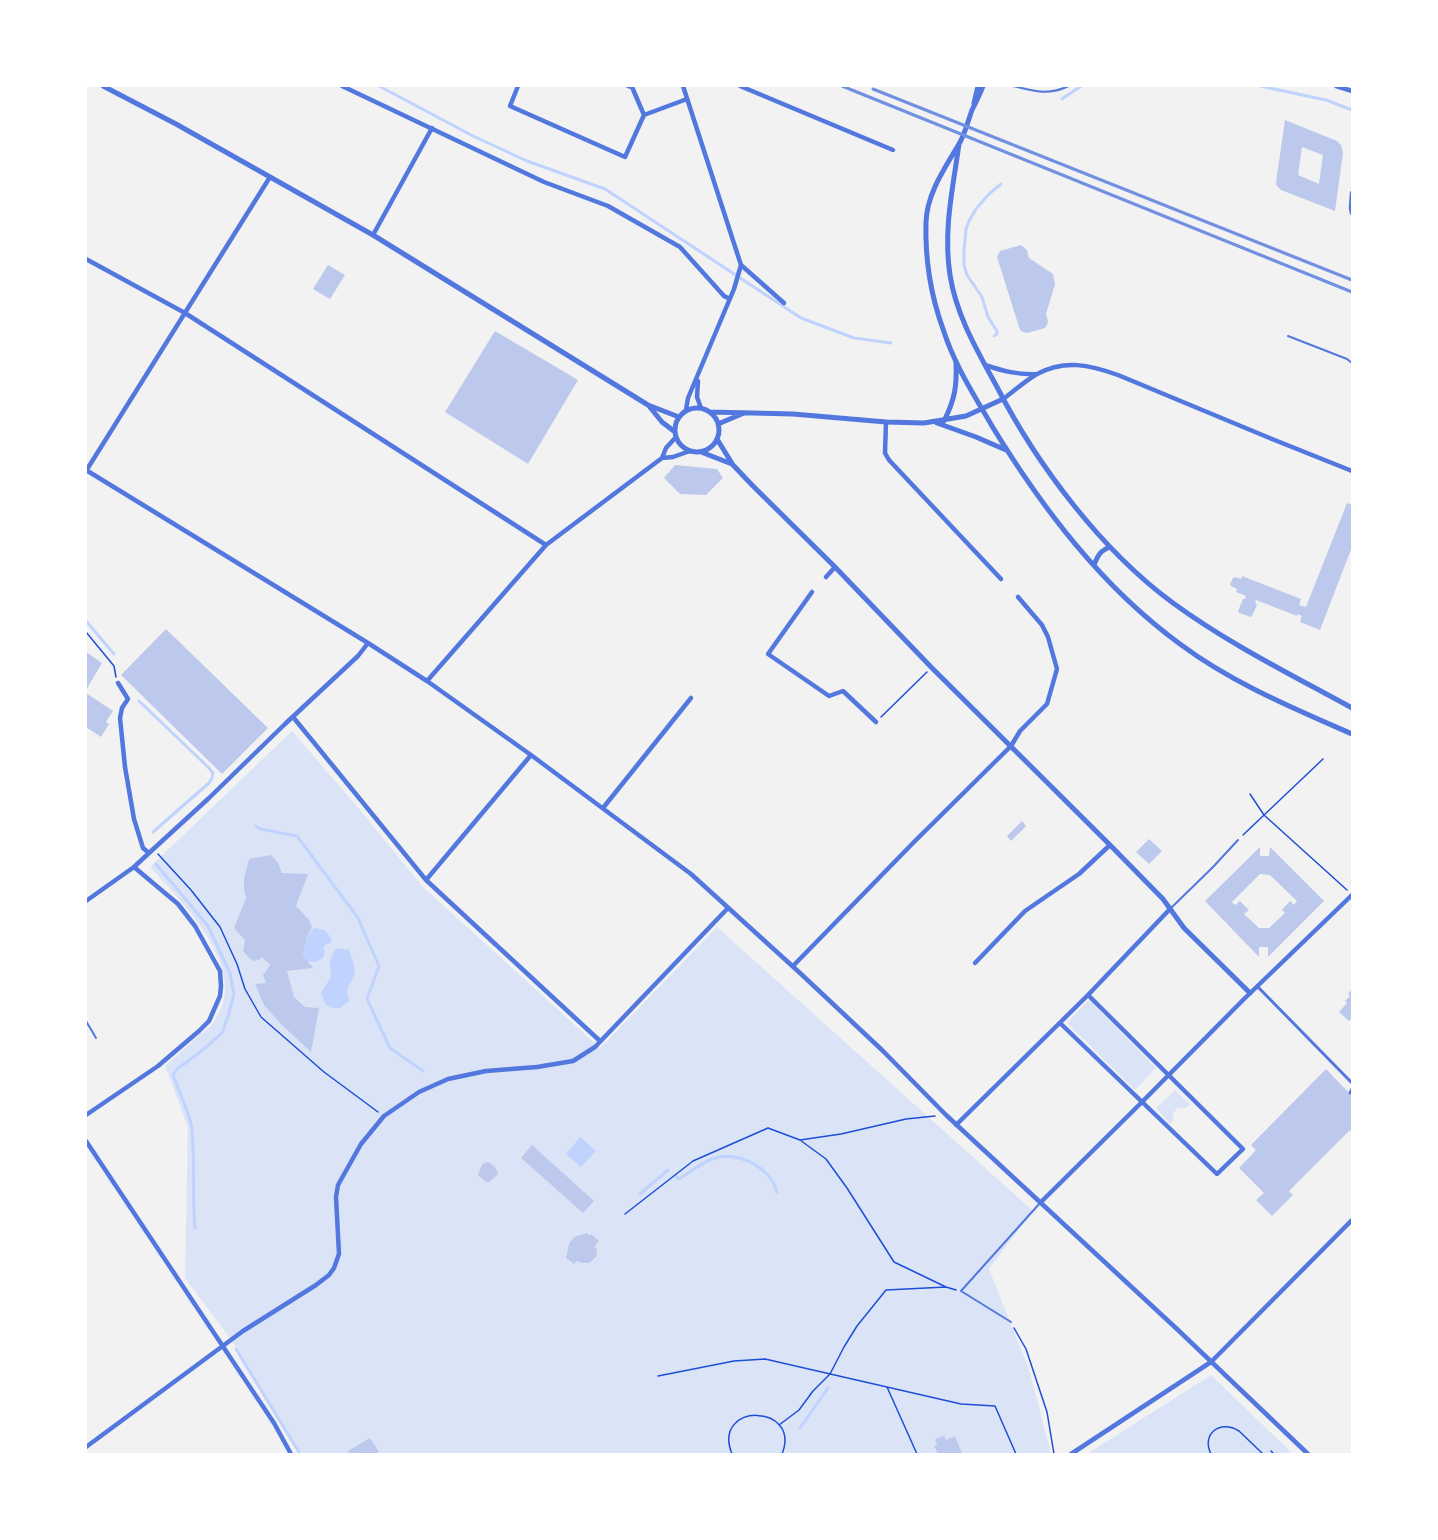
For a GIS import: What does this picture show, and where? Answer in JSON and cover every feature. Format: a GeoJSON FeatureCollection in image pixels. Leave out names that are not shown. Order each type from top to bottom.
{"type":"FeatureCollection","features":[{"type":"Feature","properties":{"kind":"street"},"geometry":{"type":"LineString","coordinates":[[103,86],[176,124],[373,235],[648,405],[679,417]]}},
{"type":"Feature","properties":{"kind":"street"},"geometry":{"type":"LineString","coordinates":[[342,86],[544,182],[608,206],[680,247],[724,296],[730,299]]}},
{"type":"Feature","properties":{"kind":"street"},"geometry":{"type":"LineString","coordinates":[[518,86],[510,106],[625,157],[644,115],[687,99]]}},
{"type":"Feature","properties":{"kind":"street"},"geometry":{"type":"LineString","coordinates":[[628,86],[632,87],[644,115]]}},
{"type":"Feature","properties":{"kind":"street"},"geometry":{"type":"LineString","coordinates":[[683,86],[741,267],[784,303]]}},
{"type":"Feature","properties":{"kind":"street"},"geometry":{"type":"LineString","coordinates":[[740,86],[893,150]]}},
{"type":"Feature","properties":{"kind":"street"},"geometry":{"type":"LineString","coordinates":[[973,107],[978,86]]}},
{"type":"Feature","properties":{"kind":"street"},"geometry":{"type":"LineString","coordinates":[[983,86],[960,142],[949,214],[948,254],[950,274],[959,309],[1003,399],[1053,479],[1110,547],[1154,588],[1174,604],[1230,640],[1353,708]]}},
{"type":"Feature","properties":{"kind":"street"},"geometry":{"type":"LineString","coordinates":[[1336,86],[1353,91]]}},
{"type":"Feature","properties":{"kind":"street"},"geometry":{"type":"LineString","coordinates":[[373,235],[432,128]]}},
{"type":"Feature","properties":{"kind":"street"},"geometry":{"type":"LineString","coordinates":[[960,142],[946,164],[934,190],[926,221],[927,255],[942,329],[982,409],[1047,510],[1094,565],[1155,626],[1197,657],[1251,688],[1353,734]]}},
{"type":"Feature","properties":{"kind":"street"},"geometry":{"type":"LineString","coordinates":[[270,177],[86,470],[427,681],[531,754],[691,874],[793,966],[882,1050],[956,1125],[1178,1330],[1308,1455]]}},
{"type":"Feature","properties":{"kind":"street"},"geometry":{"type":"LineString","coordinates":[[1353,193],[1351,208],[1353,213]]}},
{"type":"Feature","properties":{"kind":"street"},"geometry":{"type":"LineString","coordinates":[[86,259],[185,313],[546,545]]}},
{"type":"Feature","properties":{"kind":"street"},"geometry":{"type":"LineString","coordinates":[[686,410],[688,398],[730,299],[741,267]]}},
{"type":"Feature","properties":{"kind":"street"},"geometry":{"type":"LineString","coordinates":[[944,421],[956,391],[956,360]]}},
{"type":"Feature","properties":{"kind":"street"},"geometry":{"type":"LineString","coordinates":[[985,365],[1005,372],[1037,374]]}},
{"type":"Feature","properties":{"kind":"street"},"geometry":{"type":"LineString","coordinates":[[710,412],[793,414],[905,424],[944,421],[966,416],[1003,399],[1037,374],[1055,367],[1092,366],[1353,471]]}},
{"type":"Feature","properties":{"kind":"street"},"geometry":{"type":"LineString","coordinates":[[698,375],[697,397],[701,408]]}},
{"type":"Feature","properties":{"kind":"street"},"geometry":{"type":"LineString","coordinates":[[648,405],[675,435],[679,443],[690,451]]}},
{"type":"Feature","properties":{"kind":"street"},"geometry":{"type":"LineString","coordinates":[[427,681],[546,545],[662,458],[675,435],[675,424],[679,417],[686,410],[694,408],[710,412],[718,424],[717,439],[713,445],[700,452]]}},
{"type":"Feature","properties":{"kind":"street"},"geometry":{"type":"LineString","coordinates":[[718,424],[746,413]]}},
{"type":"Feature","properties":{"kind":"street"},"geometry":{"type":"LineString","coordinates":[[886,422],[885,453],[889,460],[1001,579]]}},
{"type":"Feature","properties":{"kind":"street"},"geometry":{"type":"LineString","coordinates":[[933,422],[1008,451]]}},
{"type":"Feature","properties":{"kind":"street"},"geometry":{"type":"LineString","coordinates":[[717,439],[733,465],[1163,899],[1184,928],[1250,993]]}},
{"type":"Feature","properties":{"kind":"street"},"geometry":{"type":"LineString","coordinates":[[662,458],[690,451],[700,452],[733,465]]}},
{"type":"Feature","properties":{"kind":"street"},"geometry":{"type":"LineString","coordinates":[[1094,565],[1098,555],[1110,547]]}},
{"type":"Feature","properties":{"kind":"street"},"geometry":{"type":"LineString","coordinates":[[826,576],[835,567]]}},
{"type":"Feature","properties":{"kind":"street"},"geometry":{"type":"LineString","coordinates":[[812,592],[768,654],[829,696],[843,691],[876,722]]}},
{"type":"Feature","properties":{"kind":"street"},"geometry":{"type":"LineString","coordinates":[[793,966],[1011,746],[1020,730],[1047,704],[1057,669],[1048,637],[1042,625],[1018,597]]}},
{"type":"Feature","properties":{"kind":"street"},"geometry":{"type":"LineString","coordinates":[[86,901],[134,867],[358,656],[368,643]]}},
{"type":"Feature","properties":{"kind":"street"},"geometry":{"type":"LineString","coordinates":[[118,683],[128,699],[122,708],[120,718],[131,804],[142,848],[151,851]]}},
{"type":"Feature","properties":{"kind":"street"},"geometry":{"type":"LineString","coordinates":[[603,808],[691,698]]}},
{"type":"Feature","properties":{"kind":"street"},"geometry":{"type":"LineString","coordinates":[[293,717],[426,880],[600,1041]]}},
{"type":"Feature","properties":{"kind":"street"},"geometry":{"type":"LineString","coordinates":[[426,880],[531,754]]}},
{"type":"Feature","properties":{"kind":"street"},"geometry":{"type":"LineString","coordinates":[[975,963],[1025,911],[1079,874],[1110,845]]}},
{"type":"Feature","properties":{"kind":"street"},"geometry":{"type":"LineString","coordinates":[[86,1115],[158,1066],[199,1031],[209,1021],[220,996],[220,971],[195,927],[178,904],[134,867]]}},
{"type":"Feature","properties":{"kind":"street"},"geometry":{"type":"LineString","coordinates":[[1040,1203],[1257,986],[1353,895]]}},
{"type":"Feature","properties":{"kind":"street"},"geometry":{"type":"LineString","coordinates":[[86,1447],[243,1331],[329,1275],[339,1254],[336,1197],[338,1185],[361,1144],[384,1116],[419,1092],[448,1079],[486,1071],[537,1067],[573,1061],[595,1047],[728,908]]}},
{"type":"Feature","properties":{"kind":"street"},"geometry":{"type":"LineString","coordinates":[[956,1125],[1088,995],[1170,909]]}},
{"type":"Feature","properties":{"kind":"street"},"geometry":{"type":"LineString","coordinates":[[1257,986],[1353,1083]]}},
{"type":"Feature","properties":{"kind":"street"},"geometry":{"type":"LineString","coordinates":[[1060,1023],[1217,1174],[1243,1149],[1088,995]]}},
{"type":"Feature","properties":{"kind":"street"},"geometry":{"type":"LineString","coordinates":[[86,1141],[274,1422],[291,1455]]}},
{"type":"Feature","properties":{"kind":"street"},"geometry":{"type":"LineString","coordinates":[[1071,1455],[1211,1362],[1353,1220]]}},
{"type":"Feature","properties":{"kind":"lane"},"geometry":{"type":"LineString","coordinates":[[1013,86],[1047,93],[1069,86]]}},
{"type":"Feature","properties":{"kind":"lane"},"geometry":{"type":"LineString","coordinates":[[1288,336],[1353,363]]}},
{"type":"Feature","properties":{"kind":"lane"},"geometry":{"type":"LineString","coordinates":[[1170,909],[1238,840]]}},
{"type":"Feature","properties":{"kind":"lane"},"geometry":{"type":"LineString","coordinates":[[86,1021],[96,1038]]}},
{"type":"Feature","properties":{"kind":"lane"},"geometry":{"type":"LineString","coordinates":[[1011,1322],[961,1291],[1040,1203]]}},
{"type":"Feature","properties":{"kind":"path"},"geometry":{"type":"LineString","coordinates":[[86,632],[114,666],[118,683]]}},
{"type":"Feature","properties":{"kind":"path"},"geometry":{"type":"LineString","coordinates":[[876,722],[932,668]]}},
{"type":"Feature","properties":{"kind":"path"},"geometry":{"type":"LineString","coordinates":[[1238,840],[1323,759]]}},
{"type":"Feature","properties":{"kind":"path"},"geometry":{"type":"LineString","coordinates":[[1250,794],[1264,815],[1339,885],[1353,895]]}},
{"type":"Feature","properties":{"kind":"path"},"geometry":{"type":"LineString","coordinates":[[151,851],[191,890],[220,927],[237,964],[245,989],[261,1017],[324,1072],[384,1116]]}},
{"type":"Feature","properties":{"kind":"path"},"geometry":{"type":"LineString","coordinates":[[800,1140],[842,1134],[906,1119],[934,1116]]}},
{"type":"Feature","properties":{"kind":"path"},"geometry":{"type":"LineString","coordinates":[[625,1214],[693,1161],[768,1128],[800,1140],[826,1159],[894,1262],[946,1287],[961,1291]]}},
{"type":"Feature","properties":{"kind":"path"},"geometry":{"type":"LineString","coordinates":[[779,1425],[799,1410],[830,1374],[857,1326],[886,1290],[946,1287]]}},
{"type":"Feature","properties":{"kind":"path"},"geometry":{"type":"LineString","coordinates":[[1011,1322],[1026,1349],[1047,1412],[1054,1455]]}},
{"type":"Feature","properties":{"kind":"path"},"geometry":{"type":"LineString","coordinates":[[658,1376],[734,1361],[765,1359],[961,1404],[995,1406],[1016,1455]]}},
{"type":"Feature","properties":{"kind":"path"},"geometry":{"type":"LineString","coordinates":[[886,1387],[917,1455]]}},
{"type":"Feature","properties":{"kind":"path"},"geometry":{"type":"LineString","coordinates":[[732,1455],[729,1448],[729,1436],[734,1426],[742,1418],[759,1414],[779,1425],[784,1435],[782,1455]]}},
{"type":"Feature","properties":{"kind":"path"},"geometry":{"type":"LineString","coordinates":[[1211,1455],[1208,1447],[1211,1433],[1216,1428],[1225,1426],[1239,1431],[1263,1455]]}},
{"type":"Feature","properties":{"kind":"path"},"geometry":{"type":"LineString","coordinates":[[1271,1451],[1274,1455]]}},
{"type":"Feature","properties":{"kind":"shaded area"},"geometry":{"type":"Polygon","coordinates":[[[292,731],[423,887],[600,1048],[717,927],[1033,1211],[989,1269],[1029,1369],[1051,1454],[300,1454],[235,1345],[185,1278],[188,1127],[165,1066],[213,1023],[223,1003],[225,981],[219,960],[209,939],[195,919],[150,867],[292,731]]]}},
{"type":"Feature","properties":{"kind":"shaded area"},"geometry":{"type":"Polygon","coordinates":[[[1089,1000],[1156,1068],[1135,1090],[1067,1023],[1089,1000]]]}},
{"type":"Feature","properties":{"kind":"shaded area"},"geometry":{"type":"Polygon","coordinates":[[[1175,1090],[1190,1104],[1186,1108],[1176,1109],[1170,1124],[1156,1108],[1175,1090]]]}},
{"type":"Feature","properties":{"kind":"shaded area"},"geometry":{"type":"Polygon","coordinates":[[[1211,1375],[1293,1454],[1087,1454],[1211,1375]]]}},
{"type":"Feature","properties":{"kind":"water"},"geometry":{"type":"Polygon","coordinates":[[[314,928],[325,930],[331,938],[331,943],[325,945],[323,949],[325,951],[323,958],[315,962],[308,961],[303,955],[306,939],[314,928]]]}},
{"type":"Feature","properties":{"kind":"water"},"geometry":{"type":"Polygon","coordinates":[[[337,948],[350,950],[355,972],[347,989],[349,1001],[340,1008],[332,1008],[326,1005],[321,993],[331,977],[330,961],[337,948]]]}},
{"type":"Feature","properties":{"kind":"water"},"geometry":{"type":"Polygon","coordinates":[[[580,1137],[596,1151],[581,1167],[566,1154],[580,1137]]]}},
{"type":"Feature","properties":{"kind":"building"},"geometry":{"type":"Polygon","coordinates":[[[1285,120],[1337,141],[1341,145],[1343,153],[1335,211],[1281,190],[1276,182],[1285,120]],[[1302,147],[1298,175],[1319,184],[1323,155],[1302,147]]]}},
{"type":"Feature","properties":{"kind":"building"},"geometry":{"type":"Polygon","coordinates":[[[1021,245],[1027,250],[1029,258],[1053,274],[1055,284],[1046,314],[1047,325],[1045,328],[1027,333],[1020,330],[997,257],[1000,251],[1021,245]]]}},
{"type":"Feature","properties":{"kind":"building"},"geometry":{"type":"Polygon","coordinates":[[[328,265],[345,275],[330,299],[313,289],[328,265]]]}},
{"type":"Feature","properties":{"kind":"building"},"geometry":{"type":"Polygon","coordinates":[[[495,331],[578,380],[528,464],[445,412],[495,331]]]}},
{"type":"Feature","properties":{"kind":"building"},"geometry":{"type":"Polygon","coordinates":[[[675,465],[717,469],[723,478],[706,495],[680,494],[664,478],[675,465]]]}},
{"type":"Feature","properties":{"kind":"building"},"geometry":{"type":"Polygon","coordinates":[[[1347,503],[1352,505],[1352,547],[1320,630],[1300,622],[1302,616],[1256,600],[1257,605],[1251,617],[1239,613],[1246,596],[1236,592],[1237,589],[1230,584],[1233,578],[1241,579],[1242,576],[1301,599],[1299,605],[1306,607],[1347,503]]]}},
{"type":"Feature","properties":{"kind":"building"},"geometry":{"type":"Polygon","coordinates":[[[166,629],[268,728],[222,774],[121,675],[166,629]]]}},
{"type":"Feature","properties":{"kind":"building"},"geometry":{"type":"Polygon","coordinates":[[[86,652],[102,663],[86,690],[86,652]]]}},
{"type":"Feature","properties":{"kind":"building"},"geometry":{"type":"Polygon","coordinates":[[[86,693],[113,711],[106,722],[109,724],[101,737],[86,727],[86,693]]]}},
{"type":"Feature","properties":{"kind":"building"},"geometry":{"type":"Polygon","coordinates":[[[1022,821],[1026,826],[1011,841],[1007,836],[1022,821]]]}},
{"type":"Feature","properties":{"kind":"building"},"geometry":{"type":"Polygon","coordinates":[[[1149,839],[1162,851],[1149,864],[1136,852],[1149,839]]]}},
{"type":"Feature","properties":{"kind":"building"},"geometry":{"type":"Polygon","coordinates":[[[1260,847],[1260,856],[1269,856],[1270,847],[1324,901],[1268,957],[1268,947],[1259,947],[1259,957],[1205,901],[1260,847]],[[1260,874],[1232,902],[1235,905],[1240,901],[1249,910],[1244,914],[1259,928],[1269,928],[1285,913],[1282,910],[1290,901],[1294,905],[1297,901],[1270,875],[1260,874]]]}},
{"type":"Feature","properties":{"kind":"building"},"geometry":{"type":"Polygon","coordinates":[[[271,855],[278,863],[282,873],[308,874],[296,906],[309,920],[312,927],[306,939],[303,955],[313,968],[287,971],[294,997],[305,1007],[319,1008],[311,1052],[264,1005],[255,984],[266,983],[263,975],[270,965],[262,957],[254,961],[248,957],[243,951],[245,940],[234,928],[246,898],[244,879],[249,859],[271,855]]]}},
{"type":"Feature","properties":{"kind":"building"},"geometry":{"type":"Polygon","coordinates":[[[1352,989],[1352,1018],[1349,1021],[1339,1012],[1347,1003],[1345,1001],[1352,989]]]}},
{"type":"Feature","properties":{"kind":"building"},"geometry":{"type":"Polygon","coordinates":[[[1326,1069],[1352,1096],[1352,1132],[1350,1130],[1289,1191],[1293,1195],[1272,1216],[1256,1200],[1264,1193],[1239,1168],[1256,1150],[1251,1145],[1326,1069]]]}},
{"type":"Feature","properties":{"kind":"building"},"geometry":{"type":"Polygon","coordinates":[[[532,1145],[594,1201],[583,1213],[521,1158],[532,1145]]]}},
{"type":"Feature","properties":{"kind":"building"},"geometry":{"type":"Polygon","coordinates":[[[488,1162],[498,1172],[489,1182],[486,1182],[478,1175],[482,1165],[488,1162]]]}},
{"type":"Feature","properties":{"kind":"building"},"geometry":{"type":"Polygon","coordinates":[[[587,1233],[599,1241],[594,1247],[597,1249],[596,1257],[589,1263],[577,1261],[574,1264],[566,1258],[569,1244],[574,1237],[587,1233]]]}},
{"type":"Feature","properties":{"kind":"building"},"geometry":{"type":"Polygon","coordinates":[[[944,1436],[946,1440],[955,1436],[962,1453],[938,1454],[934,1446],[937,1445],[935,1439],[944,1436]]]}},
{"type":"Feature","properties":{"kind":"building"},"geometry":{"type":"Polygon","coordinates":[[[370,1438],[379,1452],[350,1454],[348,1451],[370,1438]]]}},
{"type":"Feature","properties":{"kind":"waterway"},"geometry":{"type":"LineString","coordinates":[[379,86],[473,136],[527,161],[605,189],[801,318],[854,338],[891,343]]}},
{"type":"Feature","properties":{"kind":"waterway"},"geometry":{"type":"LineString","coordinates":[[1062,99],[1081,86]]}},
{"type":"Feature","properties":{"kind":"waterway"},"geometry":{"type":"LineString","coordinates":[[1260,86],[1326,100],[1352,110]]}},
{"type":"Feature","properties":{"kind":"waterway"},"geometry":{"type":"LineString","coordinates":[[994,336],[997,331],[988,317],[982,297],[967,275],[964,250],[969,221],[976,209],[1001,184]]}},
{"type":"Feature","properties":{"kind":"waterway"},"geometry":{"type":"LineString","coordinates":[[86,621],[114,654]]}},
{"type":"Feature","properties":{"kind":"waterway"},"geometry":{"type":"LineString","coordinates":[[139,701],[213,773],[209,783],[153,832]]}},
{"type":"Feature","properties":{"kind":"waterway"},"geometry":{"type":"LineString","coordinates":[[256,826],[260,829],[297,836],[358,918],[379,966],[367,999],[390,1048],[423,1071]]}},
{"type":"Feature","properties":{"kind":"waterway"},"geometry":{"type":"LineString","coordinates":[[156,864],[208,926],[230,973],[234,994],[222,1033],[177,1069],[173,1075],[192,1129],[195,1228]]}},
{"type":"Feature","properties":{"kind":"waterway"},"geometry":{"type":"LineString","coordinates":[[675,1176],[679,1179],[712,1159],[731,1156],[751,1162],[760,1168],[768,1175],[777,1192]]}},
{"type":"Feature","properties":{"kind":"waterway"},"geometry":{"type":"LineString","coordinates":[[640,1194],[668,1170]]}},
{"type":"Feature","properties":{"kind":"waterway"},"geometry":{"type":"LineString","coordinates":[[236,1349],[300,1454]]}},
{"type":"Feature","properties":{"kind":"waterway"},"geometry":{"type":"LineString","coordinates":[[800,1428],[828,1388]]}},
{"type":"Feature","properties":{"kind":"railway"},"geometry":{"type":"LineString","coordinates":[[842,86],[1352,292]]}},
{"type":"Feature","properties":{"kind":"railway"},"geometry":{"type":"LineString","coordinates":[[873,89],[1352,280]]}}]}
